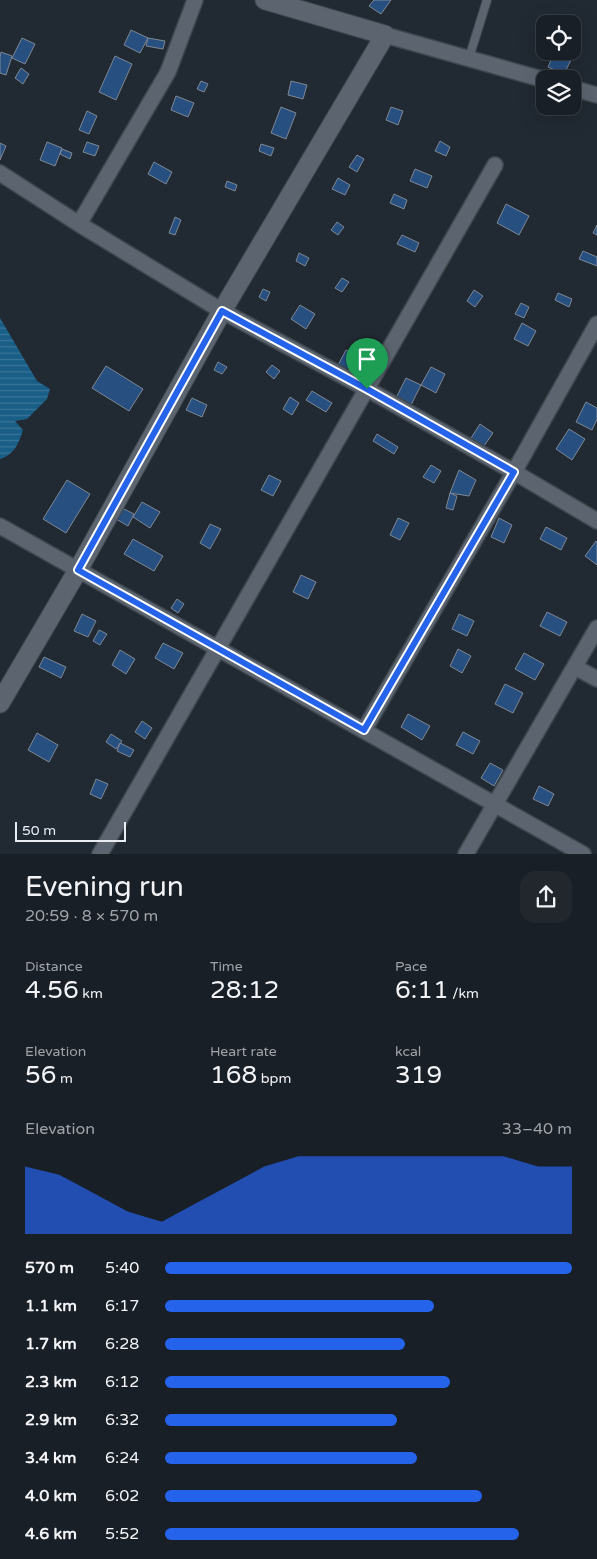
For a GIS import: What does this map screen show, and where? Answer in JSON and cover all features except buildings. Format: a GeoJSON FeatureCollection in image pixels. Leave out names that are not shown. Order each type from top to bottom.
{"type":"FeatureCollection","features":[{"type":"Feature","properties":{"kind":"street"},"geometry":{"type":"LineString","coordinates":[[79,224],[168,72],[195,0]]}},
{"type":"Feature","properties":{"kind":"street"},"geometry":{"type":"LineString","coordinates":[[265,0],[536,77]]}},
{"type":"Feature","properties":{"kind":"street"},"geometry":{"type":"LineString","coordinates":[[0,703],[78,570],[222,311],[385,35]]}},
{"type":"Feature","properties":{"kind":"street"},"geometry":{"type":"LineString","coordinates":[[581,91],[597,95]]}},
{"type":"Feature","properties":{"kind":"street"},"geometry":{"type":"LineString","coordinates":[[100,854],[495,165]]}},
{"type":"Feature","properties":{"kind":"street"},"geometry":{"type":"LineString","coordinates":[[0,173],[79,224],[222,311],[367,389],[514,472],[597,522]]}},
{"type":"Feature","properties":{"kind":"street"},"geometry":{"type":"LineString","coordinates":[[364,730],[514,472],[597,324]]}},
{"type":"Feature","properties":{"kind":"street"},"geometry":{"type":"LineString","coordinates":[[0,526],[583,854]]}},
{"type":"Feature","properties":{"kind":"street"},"geometry":{"type":"LineString","coordinates":[[466,854],[597,628]]}},
{"type":"Feature","properties":{"kind":"street"},"geometry":{"type":"LineString","coordinates":[[575,667],[597,679]]}},
{"type":"Feature","properties":{"kind":"lane"},"geometry":{"type":"LineString","coordinates":[[469,58],[487,0]]}},
{"type":"Feature","properties":{"kind":"water"},"geometry":{"type":"Polygon","coordinates":[[[0,318],[37,381],[50,389],[47,399],[27,419],[15,421],[23,430],[20,439],[9,455],[0,459],[0,318]]]}},
{"type":"Feature","properties":{"kind":"route"},"geometry":{"type":"LineString","coordinates":[[222,311],[367,389],[514,472],[364,730],[78,570],[222,311]]}}]}
